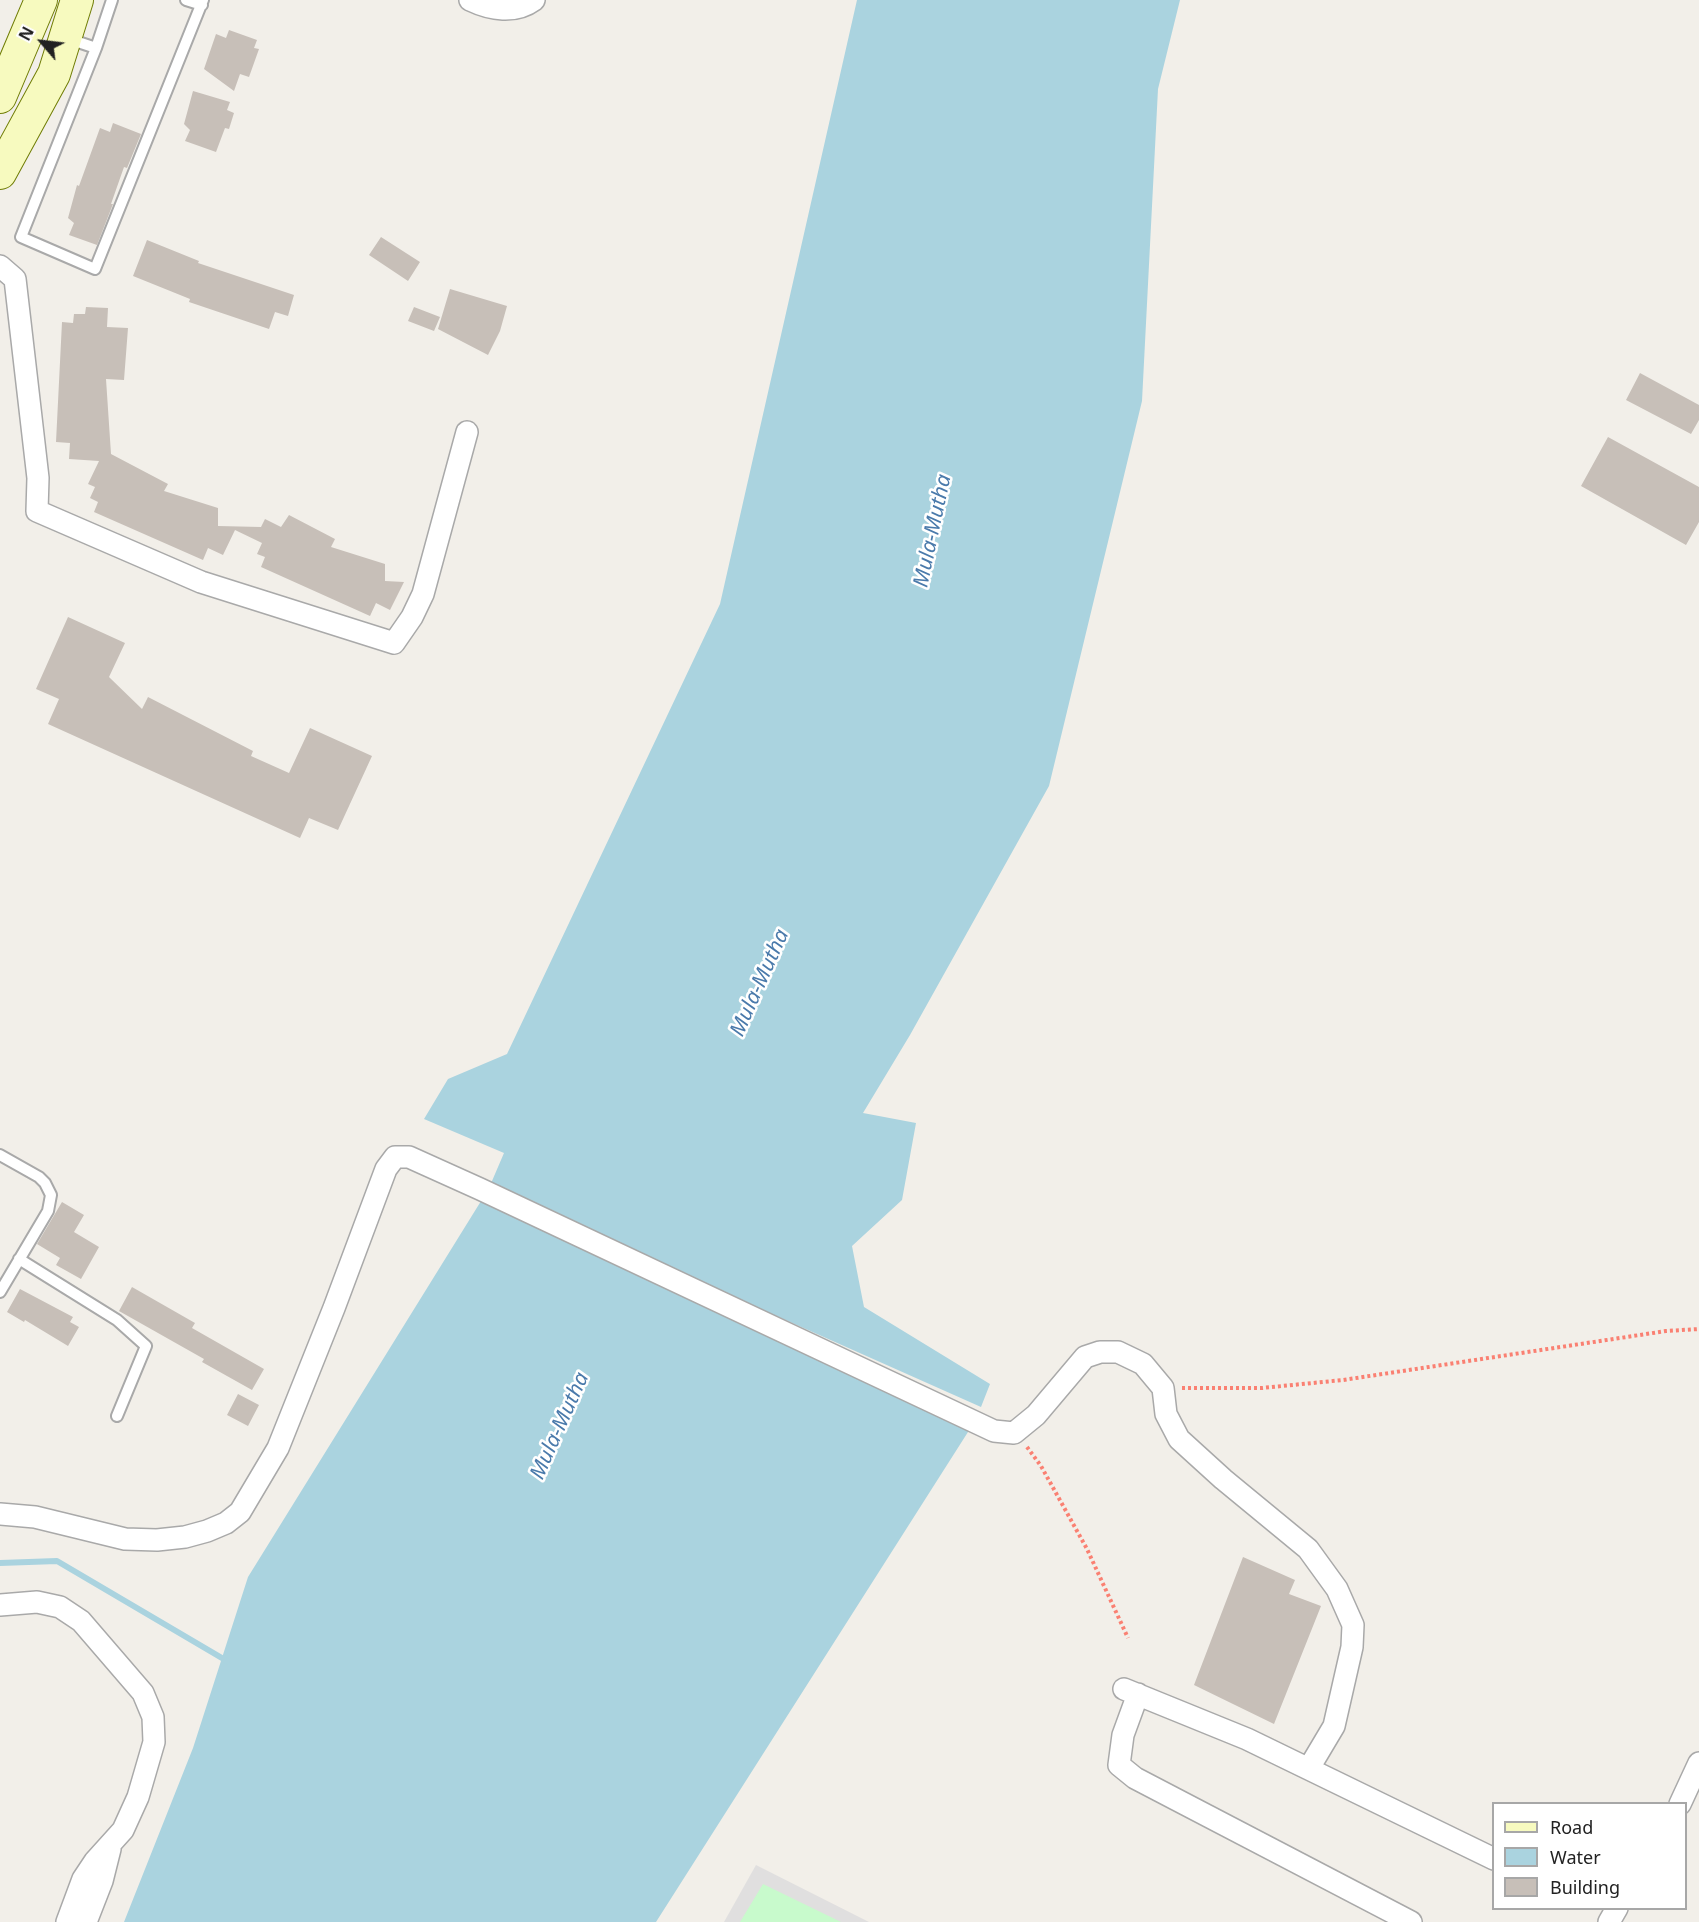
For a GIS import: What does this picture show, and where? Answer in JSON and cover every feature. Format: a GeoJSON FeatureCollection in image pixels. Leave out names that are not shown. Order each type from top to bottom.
{"type":"FeatureCollection","features":[{"type":"Feature","properties":{"kind":"main road"},"geometry":{"type":"LineString","coordinates":[[0,97],[41,0]]}},
{"type":"Feature","properties":{"kind":"main road"},"geometry":{"type":"LineString","coordinates":[[0,173],[54,74],[77,0]]}},
{"type":"Feature","properties":{"kind":"street"},"geometry":{"type":"LineString","coordinates":[[470,0],[503,10],[525,7],[534,0]]}},
{"type":"Feature","properties":{"kind":"street"},"geometry":{"type":"LineString","coordinates":[[0,266],[15,279],[39,478],[37,511],[201,582],[394,643],[412,617],[423,594],[467,432]]}},
{"type":"Feature","properties":{"kind":"street"},"geometry":{"type":"LineString","coordinates":[[0,1514],[35,1517],[125,1539],[156,1540],[185,1537],[207,1530],[226,1522],[240,1512],[278,1448],[386,1169],[395,1157],[409,1157],[994,1431],[1014,1433],[1036,1415],[1085,1357],[1100,1352],[1118,1352],[1143,1364],[1163,1388],[1166,1414],[1179,1439],[1223,1479],[1308,1549],[1337,1589],[1353,1625],[1352,1647],[1334,1726],[1309,1768]]}},
{"type":"Feature","properties":{"kind":"street"},"geometry":{"type":"LineString","coordinates":[[0,1605],[37,1602],[60,1607],[87,1628],[144,1693],[153,1717],[154,1742],[138,1797],[123,1830],[95,1861],[84,1879],[67,1922]]}},
{"type":"Feature","properties":{"kind":"street"},"geometry":{"type":"LineString","coordinates":[[1412,1922],[1135,1778],[1119,1765],[1131,1691],[1247,1739],[1492,1858]]}},
{"type":"Feature","properties":{"kind":"street"},"geometry":{"type":"LineString","coordinates":[[1680,1802],[1699,1763]]}},
{"type":"Feature","properties":{"kind":"street"},"geometry":{"type":"LineString","coordinates":[[86,1922],[102,1881],[111,1845]]}},
{"type":"Feature","properties":{"kind":"lane"},"geometry":{"type":"LineString","coordinates":[[112,0],[96,48],[21,237],[95,268],[202,2],[186,0]]}},
{"type":"Feature","properties":{"kind":"lane"},"geometry":{"type":"LineString","coordinates":[[66,38],[96,48]]}},
{"type":"Feature","properties":{"kind":"lane"},"geometry":{"type":"LineString","coordinates":[[0,1155],[39,1177],[51,1195],[48,1211],[0,1292]]}},
{"type":"Feature","properties":{"kind":"lane"},"geometry":{"type":"LineString","coordinates":[[19,1260],[117,1320],[146,1347],[117,1416]]}},
{"type":"Feature","properties":{"kind":"path"},"geometry":{"type":"LineString","coordinates":[[1163,1388],[1262,1388],[1344,1380],[1666,1331],[1699,1329]]}},
{"type":"Feature","properties":{"kind":"path"},"geometry":{"type":"LineString","coordinates":[[1014,1433],[1041,1466],[1100,1573],[1110,1602],[1128,1638]]}},
{"type":"Feature","properties":{"kind":"shaded area"},"geometry":{"type":"Polygon","coordinates":[[[756,1865],[869,1922],[724,1922],[756,1865]]]}},
{"type":"Feature","properties":{"kind":"green space"},"geometry":{"type":"Polygon","coordinates":[[[763,1884],[841,1922],[740,1922],[763,1884]]]}},
{"type":"Feature","properties":{"kind":"water","name":"Mula-Mutha"},"geometry":{"type":"Polygon","coordinates":[[[857,0],[1180,0],[1158,89],[1142,401],[1049,786],[910,1035],[863,1113],[916,1123],[902,1200],[852,1246],[864,1307],[990,1384],[981,1407],[489,1188],[504,1153],[424,1119],[448,1079],[507,1054],[720,604],[857,0]]]}},
{"type":"Feature","properties":{"kind":"water","name":"Mula-Mutha"},"geometry":{"type":"Polygon","coordinates":[[[486,1193],[975,1421],[656,1922],[124,1922],[193,1748],[248,1577],[486,1193]]]}},
{"type":"Feature","properties":{"kind":"building"},"geometry":{"type":"Polygon","coordinates":[[[229,30],[257,40],[254,48],[259,49],[249,77],[240,74],[234,91],[204,69],[216,34],[226,38],[229,30]]]}},
{"type":"Feature","properties":{"kind":"building"},"geometry":{"type":"Polygon","coordinates":[[[193,91],[230,102],[227,110],[234,113],[229,129],[225,128],[216,152],[185,141],[190,130],[184,124],[193,91]]]}},
{"type":"Feature","properties":{"kind":"building"},"geometry":{"type":"Polygon","coordinates":[[[113,123],[141,134],[127,168],[124,167],[97,245],[69,235],[74,223],[68,218],[77,185],[79,186],[100,128],[110,132],[113,123]]]}},
{"type":"Feature","properties":{"kind":"building"},"geometry":{"type":"Polygon","coordinates":[[[381,237],[420,262],[408,281],[369,255],[381,237]]]}},
{"type":"Feature","properties":{"kind":"building"},"geometry":{"type":"Polygon","coordinates":[[[147,240],[199,261],[198,263],[294,295],[288,316],[275,312],[269,329],[189,302],[190,299],[133,276],[147,240]]]}},
{"type":"Feature","properties":{"kind":"building"},"geometry":{"type":"Polygon","coordinates":[[[450,289],[507,306],[500,331],[488,355],[438,329],[450,289]]]}},
{"type":"Feature","properties":{"kind":"building"},"geometry":{"type":"Polygon","coordinates":[[[86,307],[108,308],[107,327],[128,328],[124,380],[106,379],[111,454],[168,484],[164,491],[218,508],[218,526],[261,527],[265,519],[281,527],[289,515],[335,539],[331,547],[385,564],[385,581],[404,582],[390,610],[376,603],[370,616],[261,567],[265,557],[257,554],[262,543],[235,530],[223,555],[208,548],[203,560],[94,512],[98,502],[90,498],[95,487],[88,484],[99,461],[69,459],[70,443],[56,442],[62,322],[73,323],[74,314],[85,314],[86,307]]]}},
{"type":"Feature","properties":{"kind":"building"},"geometry":{"type":"Polygon","coordinates":[[[414,307],[440,317],[434,331],[408,321],[414,307]]]}},
{"type":"Feature","properties":{"kind":"building"},"geometry":{"type":"Polygon","coordinates":[[[1640,373],[1699,405],[1699,420],[1691,434],[1626,400],[1640,373]]]}},
{"type":"Feature","properties":{"kind":"building"},"geometry":{"type":"Polygon","coordinates":[[[1608,437],[1699,487],[1699,522],[1686,545],[1581,486],[1608,437]]]}},
{"type":"Feature","properties":{"kind":"building"},"geometry":{"type":"Polygon","coordinates":[[[68,617],[125,643],[109,677],[142,709],[148,697],[253,751],[251,756],[289,773],[310,728],[372,756],[338,830],[309,818],[300,838],[48,724],[59,699],[36,689],[68,617]]]}},
{"type":"Feature","properties":{"kind":"building"},"geometry":{"type":"Polygon","coordinates":[[[62,1202],[84,1215],[74,1232],[99,1247],[81,1279],[56,1265],[60,1258],[37,1244],[62,1202]]]}},
{"type":"Feature","properties":{"kind":"building"},"geometry":{"type":"Polygon","coordinates":[[[132,1287],[195,1323],[192,1328],[264,1369],[252,1390],[202,1362],[204,1359],[119,1311],[132,1287]]]}},
{"type":"Feature","properties":{"kind":"building"},"geometry":{"type":"Polygon","coordinates":[[[20,1289],[73,1317],[70,1322],[79,1327],[68,1346],[7,1312],[20,1289]]]}},
{"type":"Feature","properties":{"kind":"building"},"geometry":{"type":"Polygon","coordinates":[[[238,1394],[259,1405],[248,1426],[227,1415],[238,1394]]]}},
{"type":"Feature","properties":{"kind":"building"},"geometry":{"type":"Polygon","coordinates":[[[1243,1557],[1295,1580],[1289,1594],[1321,1606],[1274,1724],[1194,1685],[1243,1557]]]}},
{"type":"Feature","properties":{"kind":"waterway"},"geometry":{"type":"LineString","coordinates":[[0,1563],[57,1561],[227,1661]]}}]}
